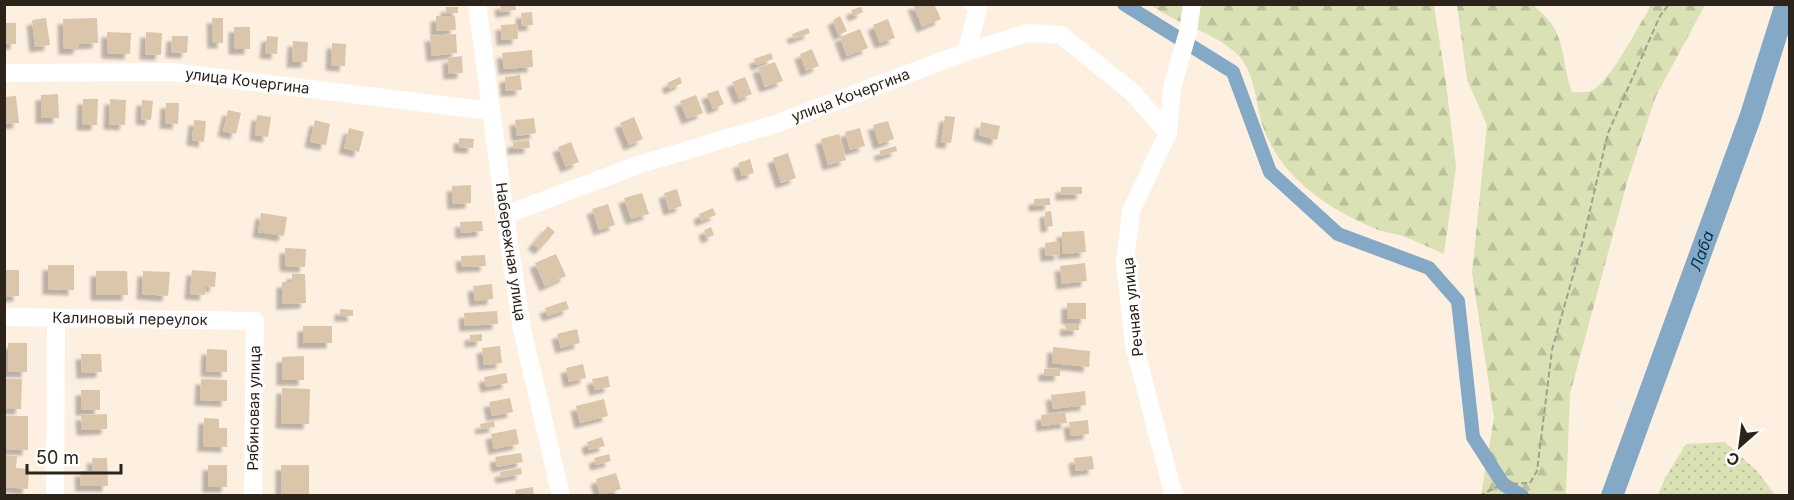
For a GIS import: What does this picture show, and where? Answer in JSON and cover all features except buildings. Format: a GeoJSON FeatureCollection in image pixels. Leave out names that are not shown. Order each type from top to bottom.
{"type":"FeatureCollection","features":[{"type":"Feature","properties":{"kind":"street","name":"Набережная улица"},"geometry":{"type":"LineString","coordinates":[[477,4],[522,329],[561,495]]}},
{"type":"Feature","properties":{"kind":"street"},"geometry":{"type":"LineString","coordinates":[[966,52],[978,9],[974,4]]}},
{"type":"Feature","properties":{"kind":"street","name":"Речная улица"},"geometry":{"type":"LineString","coordinates":[[1174,495],[1134,345],[1125,262],[1131,211],[1168,133],[1172,87],[1188,32],[1192,4]]}},
{"type":"Feature","properties":{"kind":"street","name":"улица Кочергина"},"geometry":{"type":"LineString","coordinates":[[505,215],[638,165],[778,123],[966,52],[1028,33],[1061,35],[1132,92],[1168,133]]}},
{"type":"Feature","properties":{"kind":"street","name":"улица Кочергина"},"geometry":{"type":"LineString","coordinates":[[4,73],[171,72],[491,111]]}},
{"type":"Feature","properties":{"kind":"street","name":"Калиновый переулок"},"geometry":{"type":"LineString","coordinates":[[4,317],[255,321]]}},
{"type":"Feature","properties":{"kind":"street"},"geometry":{"type":"LineString","coordinates":[[55,495],[56,318]]}},
{"type":"Feature","properties":{"kind":"street","name":"Рябиновая улица"},"geometry":{"type":"LineString","coordinates":[[253,495],[255,321]]}},
{"type":"Feature","properties":{"kind":"path"},"geometry":{"type":"LineString","coordinates":[[1479,495],[1503,484],[1530,483],[1537,471],[1552,350],[1583,240],[1608,133],[1660,16],[1669,4]]}},
{"type":"Feature","properties":{"kind":"green space"},"geometry":{"type":"Polygon","coordinates":[[[1151,5],[1434,5],[1456,167],[1444,254],[1408,238],[1379,230],[1359,221],[1342,213],[1310,191],[1296,179],[1273,149],[1262,123],[1249,72],[1238,55],[1218,40],[1151,5]]]}},
{"type":"Feature","properties":{"kind":"green space"},"geometry":{"type":"Polygon","coordinates":[[[1457,5],[1533,5],[1549,20],[1557,34],[1572,92],[1582,92],[1591,91],[1607,77],[1650,5],[1705,5],[1656,96],[1628,179],[1570,394],[1566,495],[1481,495],[1494,418],[1472,273],[1487,125],[1467,80],[1457,5]]]}},
{"type":"Feature","properties":{"kind":"green space"},"geometry":{"type":"Polygon","coordinates":[[[1725,442],[1757,471],[1775,495],[1658,495],[1665,478],[1686,444],[1725,442]]]}},
{"type":"Feature","properties":{"kind":"waterway"},"geometry":{"type":"LineString","coordinates":[[1124,4],[1233,72],[1270,172],[1338,234],[1429,268],[1458,301],[1473,437],[1503,484],[1522,496]]}},
{"type":"Feature","properties":{"kind":"waterway","name":"Лаба"},"geometry":{"type":"LineString","coordinates":[[1612,496],[1751,115],[1786,4]]}}]}
